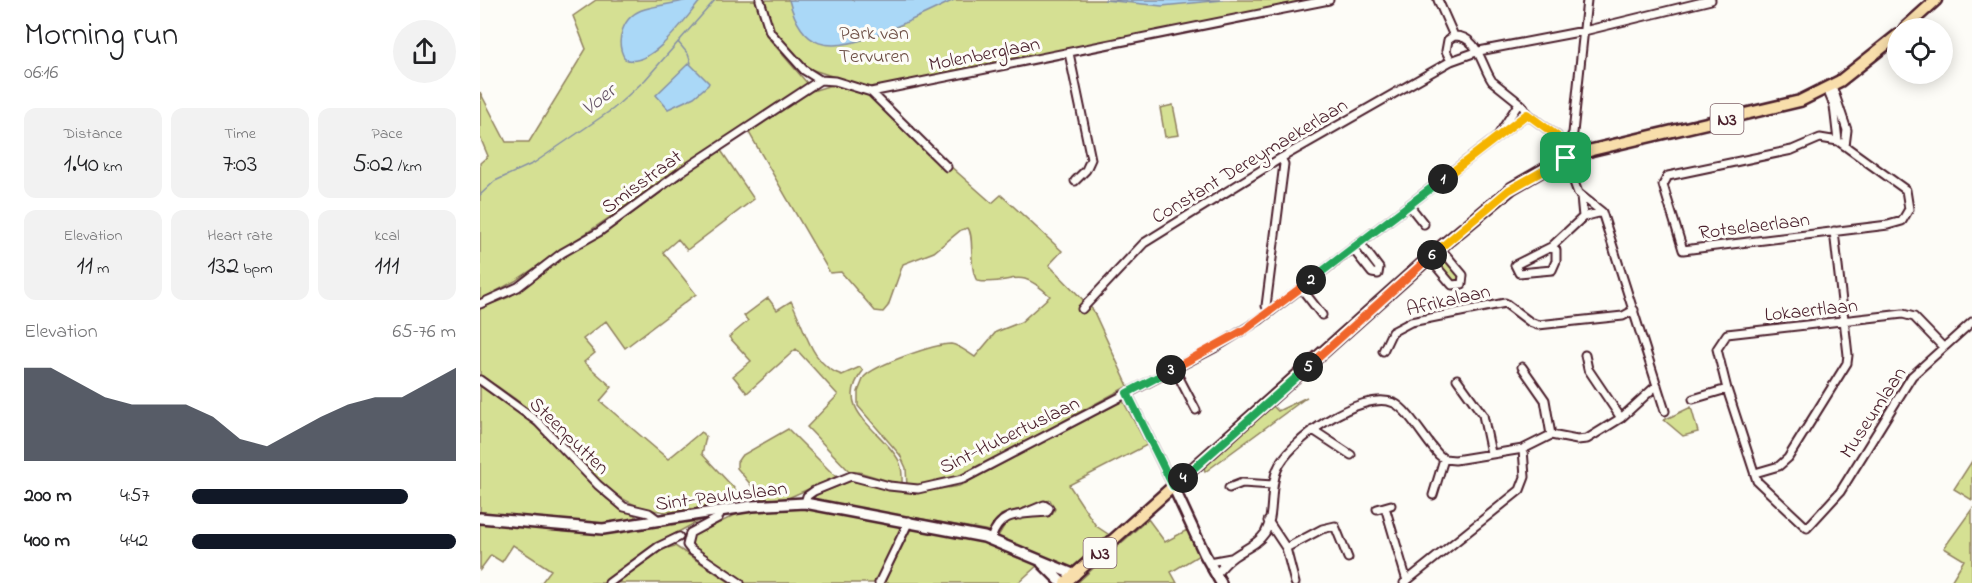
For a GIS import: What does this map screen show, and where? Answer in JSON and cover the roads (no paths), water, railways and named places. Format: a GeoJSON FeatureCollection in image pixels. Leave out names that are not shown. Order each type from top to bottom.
{"type":"FeatureCollection","features":[{"type":"Feature","properties":{"kind":"main road"},"geometry":{"type":"LineString","coordinates":[[1916,18],[1936,0]]}},
{"type":"Feature","properties":{"kind":"main road","name":"N3"},"geometry":{"type":"LineString","coordinates":[[1064,583],[1440,248],[1509,190],[1566,158],[1622,142],[1788,106],[1829,87],[1887,43]]}},
{"type":"Feature","properties":{"kind":"street"},"geometry":{"type":"LineString","coordinates":[[760,0],[768,28],[774,38],[804,70],[820,80],[835,81],[871,92],[947,167]]}},
{"type":"Feature","properties":{"kind":"street","name":"Molenberglaan"},"geometry":{"type":"LineString","coordinates":[[871,92],[1329,0]]}},
{"type":"Feature","properties":{"kind":"street"},"geometry":{"type":"LineString","coordinates":[[1438,0],[1455,36]]}},
{"type":"Feature","properties":{"kind":"street"},"geometry":{"type":"LineString","coordinates":[[1561,145],[1569,141],[1573,133],[1587,0]]}},
{"type":"Feature","properties":{"kind":"street","name":"Constant Dereymaekerlaan"},"geometry":{"type":"LineString","coordinates":[[1083,309],[1144,243],[1281,158],[1450,61],[1479,51],[1584,31],[1711,0]]}},
{"type":"Feature","properties":{"kind":"street"},"geometry":{"type":"LineString","coordinates":[[1450,61],[1446,55],[1446,44],[1455,36],[1465,37],[1479,51],[1484,69],[1492,81],[1519,103],[1527,114],[1557,136],[1575,188],[1581,196],[1602,212],[1617,266],[1634,310],[1665,411]]}},
{"type":"Feature","properties":{"kind":"street","name":"Molenberglaan"},"geometry":{"type":"LineString","coordinates":[[1069,52],[1091,159],[1086,170],[1075,181]]}},
{"type":"Feature","properties":{"kind":"street","name":"Smisstraat"},"geometry":{"type":"LineString","coordinates":[[480,304],[518,287],[562,253],[599,232],[682,171],[820,80]]}},
{"type":"Feature","properties":{"kind":"street"},"geometry":{"type":"LineString","coordinates":[[1829,87],[1842,144]]}},
{"type":"Feature","properties":{"kind":"street"},"geometry":{"type":"LineString","coordinates":[[1496,138],[1519,103]]}},
{"type":"Feature","properties":{"kind":"street","name":"Sint-Hubertuslaan"},"geometry":{"type":"LineString","coordinates":[[806,503],[807,496],[814,490],[851,476],[903,489],[947,484],[963,479],[1236,336],[1527,114]]}},
{"type":"Feature","properties":{"kind":"street","name":"Rotselaerlaan"},"geometry":{"type":"LineString","coordinates":[[1820,138],[1842,144],[1902,187],[1908,196],[1909,209],[1902,221],[1896,224],[1683,250],[1663,185],[1664,180],[1672,174],[1784,152],[1820,138]]}},
{"type":"Feature","properties":{"kind":"street"},"geometry":{"type":"LineString","coordinates":[[1270,312],[1266,306],[1284,164],[1281,158]]}},
{"type":"Feature","properties":{"kind":"street"},"geometry":{"type":"LineString","coordinates":[[1581,196],[1583,217]]}},
{"type":"Feature","properties":{"kind":"street"},"geometry":{"type":"LineString","coordinates":[[1409,205],[1424,224]]}},
{"type":"Feature","properties":{"kind":"street"},"geometry":{"type":"LineString","coordinates":[[1551,247],[1556,250],[1556,261],[1552,270],[1519,273],[1515,268],[1515,265],[1551,247],[1583,217],[1602,212]]}},
{"type":"Feature","properties":{"kind":"street"},"geometry":{"type":"LineString","coordinates":[[1755,473],[1779,466],[1788,458],[1846,363],[1848,355],[1834,231]]}},
{"type":"Feature","properties":{"kind":"street"},"geometry":{"type":"LineString","coordinates":[[1353,249],[1371,273],[1378,274],[1378,268],[1360,243]]}},
{"type":"Feature","properties":{"kind":"street"},"geometry":{"type":"LineString","coordinates":[[1429,258],[1452,285],[1462,284],[1464,278],[1461,273],[1440,248]]}},
{"type":"Feature","properties":{"kind":"street"},"geometry":{"type":"LineString","coordinates":[[1301,288],[1322,315]]}},
{"type":"Feature","properties":{"kind":"street","name":"Afrikalaan"},"geometry":{"type":"LineString","coordinates":[[1383,351],[1392,332],[1411,322],[1505,303],[1530,322],[1538,325],[1623,316],[1634,310]]}},
{"type":"Feature","properties":{"kind":"street","name":"Lokaertlaan"},"geometry":{"type":"LineString","coordinates":[[1807,528],[1757,481],[1727,389],[1717,349],[1727,334],[1904,314],[1914,317],[1943,347]]}},
{"type":"Feature","properties":{"kind":"street","name":"Museumlaan"},"geometry":{"type":"LineString","coordinates":[[1807,528],[1840,492],[1912,376],[1972,322]]}},
{"type":"Feature","properties":{"kind":"street"},"geometry":{"type":"LineString","coordinates":[[1585,355],[1588,369],[1621,418]]}},
{"type":"Feature","properties":{"kind":"street"},"geometry":{"type":"LineString","coordinates":[[1522,367],[1545,400],[1551,435]]}},
{"type":"Feature","properties":{"kind":"street"},"geometry":{"type":"LineString","coordinates":[[1174,368],[1196,410]]}},
{"type":"Feature","properties":{"kind":"street"},"geometry":{"type":"LineString","coordinates":[[1458,379],[1483,415],[1491,453]]}},
{"type":"Feature","properties":{"kind":"street","name":"Steenputten"},"geometry":{"type":"LineString","coordinates":[[480,380],[538,422],[598,485],[624,507],[654,515],[660,521]]}},
{"type":"Feature","properties":{"kind":"street"},"geometry":{"type":"LineString","coordinates":[[1444,459],[1522,448],[1551,435],[1577,440],[1587,439],[1621,418],[1657,385]]}},
{"type":"Feature","properties":{"kind":"street"},"geometry":{"type":"LineString","coordinates":[[1693,399],[1727,389]]}},
{"type":"Feature","properties":{"kind":"street"},"geometry":{"type":"LineString","coordinates":[[1127,393],[1221,583]]}},
{"type":"Feature","properties":{"kind":"street"},"geometry":{"type":"LineString","coordinates":[[1640,402],[1660,397]]}},
{"type":"Feature","properties":{"kind":"street"},"geometry":{"type":"LineString","coordinates":[[1209,562],[1230,558],[1252,546],[1265,533],[1273,485],[1281,460],[1313,430],[1365,404],[1383,400],[1396,403],[1430,446],[1444,459]]}},
{"type":"Feature","properties":{"kind":"street"},"geometry":{"type":"LineString","coordinates":[[1313,430],[1351,455]]}},
{"type":"Feature","properties":{"kind":"street"},"geometry":{"type":"LineString","coordinates":[[1384,507],[1405,582],[1520,490],[1525,477],[1522,448]]}},
{"type":"Feature","properties":{"kind":"street"},"geometry":{"type":"LineString","coordinates":[[1433,495],[1444,459]]}},
{"type":"Feature","properties":{"kind":"street"},"geometry":{"type":"LineString","coordinates":[[1229,488],[1242,483],[1273,485]]}},
{"type":"Feature","properties":{"kind":"street","name":"Sint-Pauluslaan"},"geometry":{"type":"LineString","coordinates":[[480,518],[594,529],[714,515],[777,504],[806,503],[909,521],[991,539],[1075,574]]}},
{"type":"Feature","properties":{"kind":"street"},"geometry":{"type":"LineString","coordinates":[[638,511],[643,523]]}},
{"type":"Feature","properties":{"kind":"street"},"geometry":{"type":"LineString","coordinates":[[714,515],[687,538],[690,549],[740,583]]}},
{"type":"Feature","properties":{"kind":"street"},"geometry":{"type":"LineString","coordinates":[[991,539],[999,522],[1020,515]]}},
{"type":"Feature","properties":{"kind":"street"},"geometry":{"type":"LineString","coordinates":[[1268,520],[1286,548],[1295,583]]}},
{"type":"Feature","properties":{"kind":"street"},"geometry":{"type":"LineString","coordinates":[[879,583],[909,521]]}},
{"type":"Feature","properties":{"kind":"street"},"geometry":{"type":"LineString","coordinates":[[1286,548],[1322,528],[1335,526],[1348,558]]}},
{"type":"Feature","properties":{"kind":"street"},"geometry":{"type":"LineString","coordinates":[[1265,533],[1275,534]]}},
{"type":"Feature","properties":{"kind":"street"},"geometry":{"type":"LineString","coordinates":[[609,583],[658,547],[679,537]]}},
{"type":"Feature","properties":{"kind":"street","name":"Sint-Pauluslaan"},"geometry":{"type":"LineString","coordinates":[[1033,555],[1064,583]]}},
{"type":"Feature","properties":{"kind":"street"},"geometry":{"type":"LineString","coordinates":[[1216,574],[1230,558]]}},
{"type":"Feature","properties":{"kind":"water"},"geometry":{"type":"Polygon","coordinates":[[[687,0],[701,0],[667,40],[645,57],[635,60],[625,59],[620,44],[621,37],[631,17],[645,9],[687,0]]]}},
{"type":"Feature","properties":{"kind":"water"},"geometry":{"type":"Polygon","coordinates":[[[789,0],[954,0],[871,37],[842,45],[830,45],[819,43],[801,29],[789,0]]]}},
{"type":"Feature","properties":{"kind":"water"},"geometry":{"type":"Polygon","coordinates":[[[1104,0],[1223,0],[1162,6],[1104,0]]]}},
{"type":"Feature","properties":{"kind":"water"},"geometry":{"type":"Polygon","coordinates":[[[689,63],[709,83],[694,97],[668,109],[656,95],[689,63]]]}},
{"type":"Feature","properties":{"kind":"waterway","name":"Voer"},"geometry":{"type":"LineString","coordinates":[[480,195],[495,181],[534,163],[613,109],[645,80],[715,0]]}},
{"type":"Feature","properties":{"kind":"waterway"},"geometry":{"type":"LineString","coordinates":[[678,42],[688,54],[691,63]]}},
{"type":"Feature","properties":{"kind":"waterway"},"geometry":{"type":"LineString","coordinates":[[1115,531],[1121,526]]}},
{"type":"Feature","properties":{"kind":"park label","name":"Park van Tervuren"},"geometry":{"type":"Point","coordinates":[874,44]}}]}
